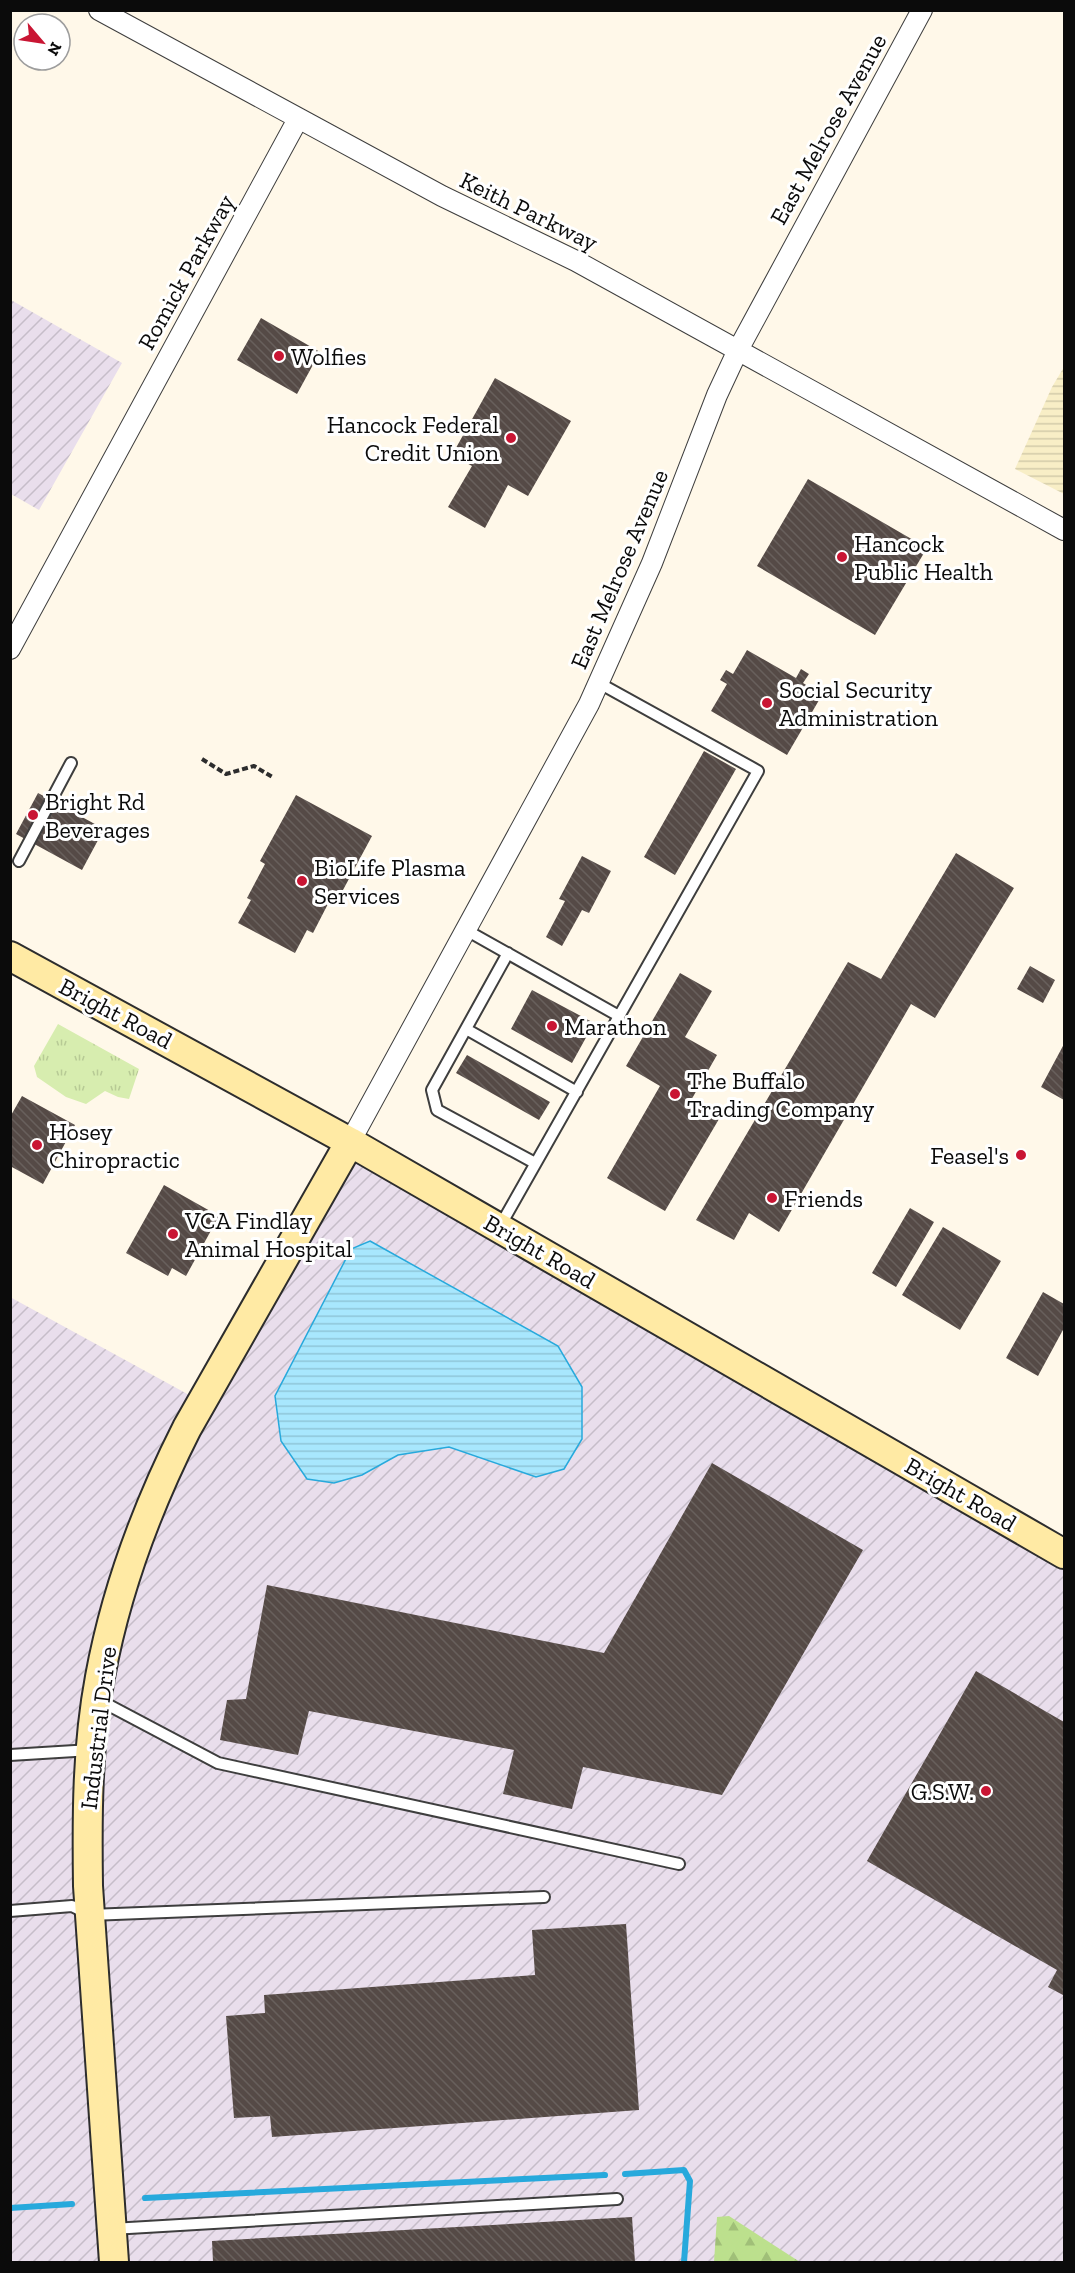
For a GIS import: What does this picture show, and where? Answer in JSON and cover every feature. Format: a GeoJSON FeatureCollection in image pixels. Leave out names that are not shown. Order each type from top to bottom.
{"type":"FeatureCollection","features":[{"type":"Feature","properties":{"kind":"main road","name":"Bright Road"},"geometry":{"type":"LineString","coordinates":[[10,956],[350,1142],[1065,1554]]}},
{"type":"Feature","properties":{"kind":"main road","name":"Industrial Drive"},"geometry":{"type":"LineString","coordinates":[[114,2262],[90,1915],[87,1826],[91,1750],[97,1698],[109,1634],[150,1506],[168,1466],[350,1142]]}},
{"type":"Feature","properties":{"kind":"street"},"geometry":{"type":"LineString","coordinates":[[99,10],[298,119]]}},
{"type":"Feature","properties":{"kind":"street","name":"East Melrose Avenue"},"geometry":{"type":"LineString","coordinates":[[350,1142],[599,683],[652,563],[717,395],[738,350],[922,10]]}},
{"type":"Feature","properties":{"kind":"street","name":"Keith Parkway"},"geometry":{"type":"LineString","coordinates":[[298,119],[442,196],[576,261],[1065,530]]}},
{"type":"Feature","properties":{"kind":"street","name":"Romick Parkway"},"geometry":{"type":"LineString","coordinates":[[10,649],[298,119]]}},
{"type":"Feature","properties":{"kind":"lane"},"geometry":{"type":"LineString","coordinates":[[499,1228],[758,771],[599,683]]}},
{"type":"Feature","properties":{"kind":"lane"},"geometry":{"type":"LineString","coordinates":[[19,861],[71,763]]}},
{"type":"Feature","properties":{"kind":"lane"},"geometry":{"type":"LineString","coordinates":[[466,930],[619,1016]]}},
{"type":"Feature","properties":{"kind":"lane"},"geometry":{"type":"LineString","coordinates":[[508,953],[432,1090],[437,1110],[535,1163]]}},
{"type":"Feature","properties":{"kind":"lane"},"geometry":{"type":"LineString","coordinates":[[466,1029],[577,1092]]}},
{"type":"Feature","properties":{"kind":"lane"},"geometry":{"type":"LineString","coordinates":[[97,1698],[218,1763],[679,1864]]}},
{"type":"Feature","properties":{"kind":"lane"},"geometry":{"type":"LineString","coordinates":[[10,1755],[91,1750]]}},
{"type":"Feature","properties":{"kind":"lane"},"geometry":{"type":"LineString","coordinates":[[10,1911],[72,1906],[90,1915],[544,1897]]}},
{"type":"Feature","properties":{"kind":"lane"},"geometry":{"type":"LineString","coordinates":[[112,2229],[617,2199]]}},
{"type":"Feature","properties":{"kind":"path"},"geometry":{"type":"LineString","coordinates":[[202,759],[226,774],[254,766],[274,778]]}},
{"type":"Feature","properties":{"kind":"shaded area"},"geometry":{"type":"Polygon","coordinates":[[[11,300],[122,363],[39,510],[11,494],[11,300]]]}},
{"type":"Feature","properties":{"kind":"shaded area"},"geometry":{"type":"Polygon","coordinates":[[[1064,367],[1064,494],[1015,469],[1052,387],[1064,367]]]}},
{"type":"Feature","properties":{"kind":"shaded area"},"geometry":{"type":"Polygon","coordinates":[[[350,1142],[1064,1550],[1064,2262],[11,2262],[10,1297],[202,1402],[350,1142]]]}},
{"type":"Feature","properties":{"kind":"green space"},"geometry":{"type":"Polygon","coordinates":[[[58,1024],[139,1069],[129,1099],[105,1091],[86,1104],[66,1097],[37,1077],[34,1066],[58,1024]]]}},
{"type":"Feature","properties":{"kind":"green space"},"geometry":{"type":"Polygon","coordinates":[[[729,2216],[800,2262],[714,2262],[717,2217],[729,2216]]]}},
{"type":"Feature","properties":{"kind":"water"},"geometry":{"type":"Polygon","coordinates":[[[370,1241],[558,1346],[582,1387],[582,1439],[564,1469],[536,1477],[449,1447],[398,1455],[362,1475],[334,1483],[307,1479],[281,1441],[275,1396],[351,1249],[370,1241]]]}},
{"type":"Feature","properties":{"kind":"building","name":"Wolfies"},"geometry":{"type":"Polygon","coordinates":[[[261,318],[320,352],[297,394],[237,360],[261,318]]]}},
{"type":"Feature","properties":{"kind":"building","name":"Hancock Federal Credit Union"},"geometry":{"type":"Polygon","coordinates":[[[495,378],[571,421],[528,496],[508,485],[485,528],[448,507],[472,466],[452,455],[495,378]]]}},
{"type":"Feature","properties":{"kind":"building","name":"Hancock Public Health"},"geometry":{"type":"Polygon","coordinates":[[[808,479],[927,548],[875,635],[757,566],[808,479]]]}},
{"type":"Feature","properties":{"kind":"building","name":"Social Security Administration"},"geometry":{"type":"Polygon","coordinates":[[[747,650],[796,678],[801,669],[809,674],[803,683],[822,695],[787,755],[711,711],[727,684],[720,680],[726,670],[733,674],[747,650]]]}},
{"type":"Feature","properties":{"kind":"building"},"geometry":{"type":"Polygon","coordinates":[[[704,751],[736,769],[675,875],[644,857],[704,751]]]}},
{"type":"Feature","properties":{"kind":"building"},"geometry":{"type":"Polygon","coordinates":[[[38,793],[104,829],[82,870],[16,834],[38,793]]]}},
{"type":"Feature","properties":{"kind":"building","name":"BioLife Plasma Services"},"geometry":{"type":"Polygon","coordinates":[[[296,795],[372,836],[336,903],[330,900],[313,933],[307,930],[295,953],[238,923],[251,900],[247,898],[265,864],[260,861],[296,795]]]}},
{"type":"Feature","properties":{"kind":"building"},"geometry":{"type":"Polygon","coordinates":[[[956,853],[1014,888],[935,1018],[911,1004],[779,1232],[749,1213],[734,1240],[696,1220],[848,962],[881,979],[956,853]]]}},
{"type":"Feature","properties":{"kind":"building"},"geometry":{"type":"Polygon","coordinates":[[[582,856],[611,871],[589,913],[582,910],[562,946],[546,937],[565,901],[559,899],[582,856]]]}},
{"type":"Feature","properties":{"kind":"building"},"geometry":{"type":"Polygon","coordinates":[[[1030,966],[1055,980],[1043,1003],[1017,989],[1030,966]]]}},
{"type":"Feature","properties":{"kind":"building","name":"The Buffalo Trading Company"},"geometry":{"type":"Polygon","coordinates":[[[680,973],[712,991],[685,1037],[717,1055],[690,1102],[719,1119],[665,1211],[607,1178],[660,1086],[626,1066],[680,973]]]}},
{"type":"Feature","properties":{"kind":"building","name":"Marathon"},"geometry":{"type":"Polygon","coordinates":[[[532,990],[594,1023],[572,1063],[511,1029],[532,990]]]}},
{"type":"Feature","properties":{"kind":"building"},"geometry":{"type":"Polygon","coordinates":[[[1064,1044],[1064,1100],[1041,1087],[1064,1044]]]}},
{"type":"Feature","properties":{"kind":"building","name":"Marathon"},"geometry":{"type":"Polygon","coordinates":[[[467,1055],[550,1102],[539,1120],[456,1073],[467,1055]]]}},
{"type":"Feature","properties":{"kind":"building","name":"Hosey Chiropractic"},"geometry":{"type":"Polygon","coordinates":[[[22,1096],[75,1125],[43,1184],[10,1166],[10,1117],[22,1096]]]}},
{"type":"Feature","properties":{"kind":"building","name":"VCA Findlay Animal Hospital"},"geometry":{"type":"Polygon","coordinates":[[[164,1185],[219,1216],[186,1276],[172,1268],[168,1276],[126,1253],[164,1185]]]}},
{"type":"Feature","properties":{"kind":"building"},"geometry":{"type":"Polygon","coordinates":[[[910,1208],[934,1222],[896,1287],[872,1273],[910,1208]]]}},
{"type":"Feature","properties":{"kind":"building"},"geometry":{"type":"Polygon","coordinates":[[[943,1227],[1001,1261],[960,1330],[902,1295],[943,1227]]]}},
{"type":"Feature","properties":{"kind":"building"},"geometry":{"type":"Polygon","coordinates":[[[1043,1292],[1064,1304],[1064,1328],[1038,1376],[1006,1358],[1043,1292]]]}},
{"type":"Feature","properties":{"kind":"building"},"geometry":{"type":"Polygon","coordinates":[[[712,1463],[863,1550],[722,1795],[583,1767],[572,1809],[503,1794],[514,1750],[309,1711],[298,1755],[220,1740],[227,1700],[246,1699],[267,1585],[604,1653],[712,1463]]]}},
{"type":"Feature","properties":{"kind":"building","name":"G.S.W."},"geometry":{"type":"Polygon","coordinates":[[[976,1671],[1064,1722],[1063,1995],[1048,1987],[1057,1970],[867,1861],[976,1671]]]}},
{"type":"Feature","properties":{"kind":"building"},"geometry":{"type":"Polygon","coordinates":[[[626,1924],[639,2110],[272,2137],[270,2116],[234,2118],[226,2016],[265,2013],[264,1995],[535,1975],[532,1930],[626,1924]]]}},
{"type":"Feature","properties":{"kind":"building"},"geometry":{"type":"Polygon","coordinates":[[[632,2217],[635,2262],[213,2262],[212,2241],[632,2217]]]}},
{"type":"Feature","properties":{"kind":"waterway"},"geometry":{"type":"LineString","coordinates":[[625,2174],[684,2170],[690,2181],[684,2262]]}},
{"type":"Feature","properties":{"kind":"waterway"},"geometry":{"type":"LineString","coordinates":[[145,2198],[605,2175]]}},
{"type":"Feature","properties":{"kind":"waterway"},"geometry":{"type":"LineString","coordinates":[[10,2208],[72,2204]]}},
{"type":"Feature","properties":{"kind":"place","name":"Wolfies"},"geometry":{"type":"Point","coordinates":[279,356]}},
{"type":"Feature","properties":{"kind":"place","name":"Hancock Federal Credit Union"},"geometry":{"type":"Point","coordinates":[511,438]}},
{"type":"Feature","properties":{"kind":"place","name":"Hancock Public Health"},"geometry":{"type":"Point","coordinates":[842,557]}},
{"type":"Feature","properties":{"kind":"place","name":"Social Security Administration"},"geometry":{"type":"Point","coordinates":[767,703]}},
{"type":"Feature","properties":{"kind":"place","name":"Bright Rd Beverages"},"geometry":{"type":"Point","coordinates":[33,815]}},
{"type":"Feature","properties":{"kind":"place","name":"BioLife Plasma Services"},"geometry":{"type":"Point","coordinates":[302,881]}},
{"type":"Feature","properties":{"kind":"place","name":"Marathon"},"geometry":{"type":"Point","coordinates":[552,1026]}},
{"type":"Feature","properties":{"kind":"place","name":"The Buffalo Trading Company"},"geometry":{"type":"Point","coordinates":[675,1094]}},
{"type":"Feature","properties":{"kind":"place","name":"Hosey Chiropractic"},"geometry":{"type":"Point","coordinates":[37,1145]}},
{"type":"Feature","properties":{"kind":"place","name":"Feasel's"},"geometry":{"type":"Point","coordinates":[1021,1155]}},
{"type":"Feature","properties":{"kind":"place","name":"Friends"},"geometry":{"type":"Point","coordinates":[772,1198]}},
{"type":"Feature","properties":{"kind":"place","name":"VCA Findlay Animal Hospital"},"geometry":{"type":"Point","coordinates":[173,1234]}},
{"type":"Feature","properties":{"kind":"place","name":"G.S.W."},"geometry":{"type":"Point","coordinates":[986,1791]}}]}
